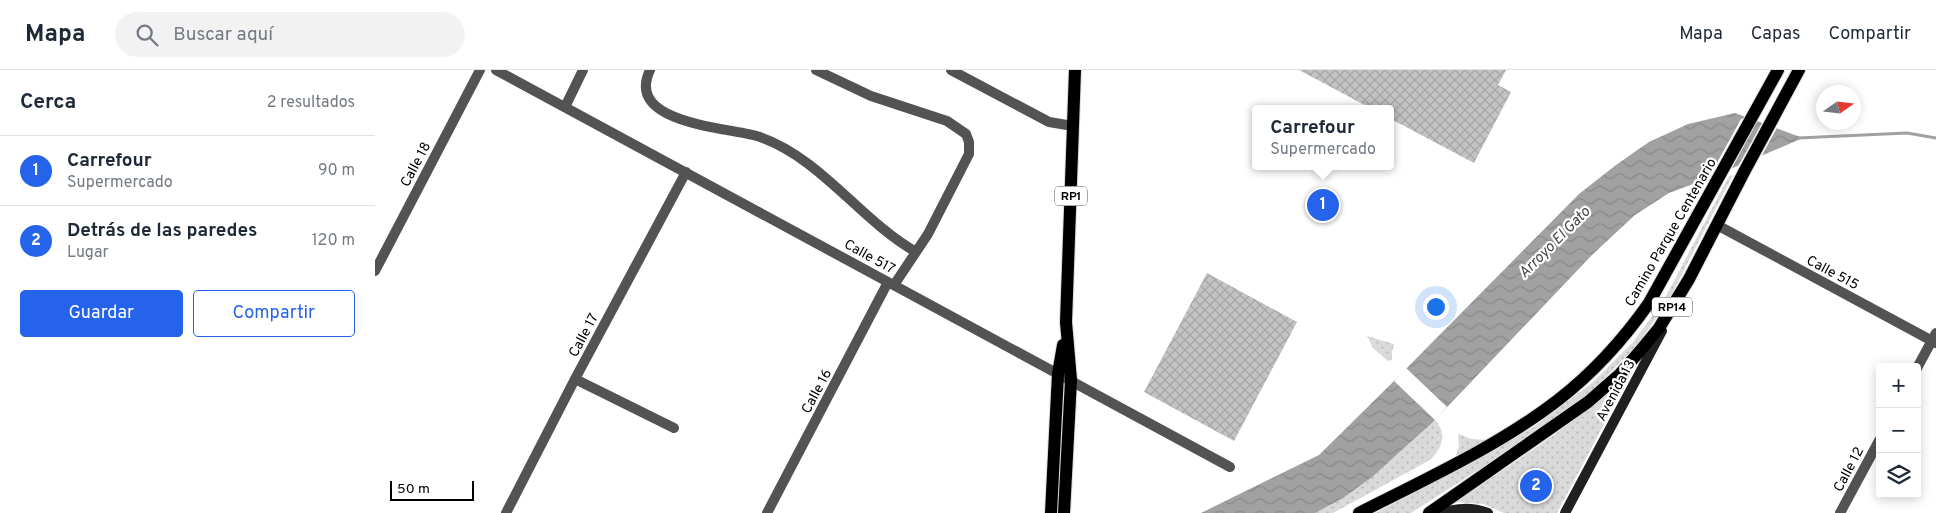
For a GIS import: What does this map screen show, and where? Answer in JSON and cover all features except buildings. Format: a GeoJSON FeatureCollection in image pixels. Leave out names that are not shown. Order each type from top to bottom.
{"type":"FeatureCollection","features":[{"type":"Feature","properties":{"kind":"main road","name":"RP1"},"geometry":{"type":"LineString","coordinates":[[1051,513],[1058,374],[1066,322],[1075,70]]}},
{"type":"Feature","properties":{"kind":"main road","name":"Camino Parque Centenario"},"geometry":{"type":"LineString","coordinates":[[1359,513],[1443,470],[1528,422],[1564,395],[1595,368],[1633,326],[1649,303],[1778,70]]}},
{"type":"Feature","properties":{"kind":"main road","name":"RP14"},"geometry":{"type":"LineString","coordinates":[[1429,513],[1569,417],[1620,374],[1659,328],[1689,280],[1799,70]]}},
{"type":"Feature","properties":{"kind":"main road","name":"Avenida 13"},"geometry":{"type":"LineString","coordinates":[[1565,513],[1689,280]]}},
{"type":"Feature","properties":{"kind":"main road","name":"RP1"},"geometry":{"type":"LineString","coordinates":[[1064,513],[1071,380],[1066,322]]}},
{"type":"Feature","properties":{"kind":"main road"},"geometry":{"type":"LineString","coordinates":[[1440,513],[1459,508],[1488,513]]}},
{"type":"Feature","properties":{"kind":"street","name":"Calle 18"},"geometry":{"type":"LineString","coordinates":[[375,271],[480,70]]}},
{"type":"Feature","properties":{"kind":"street","name":"Calle 517"},"geometry":{"type":"LineString","coordinates":[[496,70],[1230,467]]}},
{"type":"Feature","properties":{"kind":"street"},"geometry":{"type":"LineString","coordinates":[[565,107],[583,70]]}},
{"type":"Feature","properties":{"kind":"street"},"geometry":{"type":"LineString","coordinates":[[650,70],[647,89],[650,100],[670,116],[759,137],[795,154],[813,167],[878,226],[916,252]]}},
{"type":"Feature","properties":{"kind":"street","name":"Calle 16"},"geometry":{"type":"LineString","coordinates":[[767,513],[891,283],[928,234],[969,154],[969,142],[966,134],[947,120],[871,96],[816,70]]}},
{"type":"Feature","properties":{"kind":"street"},"geometry":{"type":"LineString","coordinates":[[951,70],[1049,122],[1073,126]]}},
{"type":"Feature","properties":{"kind":"street","name":"Calle 17"},"geometry":{"type":"LineString","coordinates":[[506,513],[575,379],[686,172]]}},
{"type":"Feature","properties":{"kind":"street","name":"Calle 515"},"geometry":{"type":"LineString","coordinates":[[1717,225],[1935,339]]}},
{"type":"Feature","properties":{"kind":"street"},"geometry":{"type":"LineString","coordinates":[[1920,363],[1935,339]]}},
{"type":"Feature","properties":{"kind":"street"},"geometry":{"type":"LineString","coordinates":[[575,379],[674,428]]}},
{"type":"Feature","properties":{"kind":"street","name":"Calle 12"},"geometry":{"type":"LineString","coordinates":[[1840,513],[1876,446]]}},
{"type":"Feature","properties":{"kind":"shaded area"},"geometry":{"type":"Polygon","coordinates":[[[1733,175],[1667,303],[1637,345],[1596,387],[1536,433],[1411,513],[1376,513],[1532,428],[1592,383],[1633,342],[1663,302],[1729,176],[1733,175]]]}},
{"type":"Feature","properties":{"kind":"shaded area"},"geometry":{"type":"Polygon","coordinates":[[[1367,336],[1394,344],[1392,360],[1388,361],[1373,348],[1367,336]]]}},
{"type":"Feature","properties":{"kind":"shaded area"},"geometry":{"type":"Polygon","coordinates":[[[1634,367],[1557,513],[1504,513],[1483,504],[1455,502],[1571,422],[1614,387],[1634,367]]]}},
{"type":"Feature","properties":{"kind":"shaded area"},"geometry":{"type":"Polygon","coordinates":[[[1435,420],[1441,430],[1442,441],[1438,451],[1430,460],[1333,513],[1315,513],[1348,493],[1378,470],[1435,420]]]}},
{"type":"Feature","properties":{"kind":"shaded area"},"geometry":{"type":"Polygon","coordinates":[[[1458,434],[1472,439],[1487,440],[1455,459],[1459,446],[1458,434]]]}},
{"type":"Feature","properties":{"kind":"water"},"geometry":{"type":"Polygon","coordinates":[[[1735,113],[1803,138],[1712,177],[1669,193],[1635,215],[1592,255],[1432,423],[1372,477],[1343,498],[1315,513],[1201,513],[1319,455],[1579,194],[1616,165],[1649,142],[1688,124],[1735,113]]]}},
{"type":"Feature","properties":{"kind":"pier"},"geometry":{"type":"Polygon","coordinates":[[[1753,117],[1758,119],[1730,172],[1707,181],[1741,119],[1753,117]]]}},
{"type":"Feature","properties":{"kind":"pier"},"geometry":{"type":"Polygon","coordinates":[[[1763,121],[1778,126],[1760,159],[1736,170],[1763,121]]]}},
{"type":"Feature","properties":{"kind":"pier"},"geometry":{"type":"Polygon","coordinates":[[[1406,368],[1447,407],[1435,420],[1394,381],[1406,368]]]}},
{"type":"Feature","properties":{"kind":"waterway","name":"Arroyo El Gato"},"geometry":{"type":"LineString","coordinates":[[1798,138],[1907,133],[1936,138]]}},
{"type":"Feature","properties":{"kind":"place","name":"Carrefour"},"geometry":{"type":"Point","coordinates":[1323,205]}},
{"type":"Feature","properties":{"kind":"place","name":"Detrás de las paredes"},"geometry":{"type":"Point","coordinates":[1536,486]}}]}
